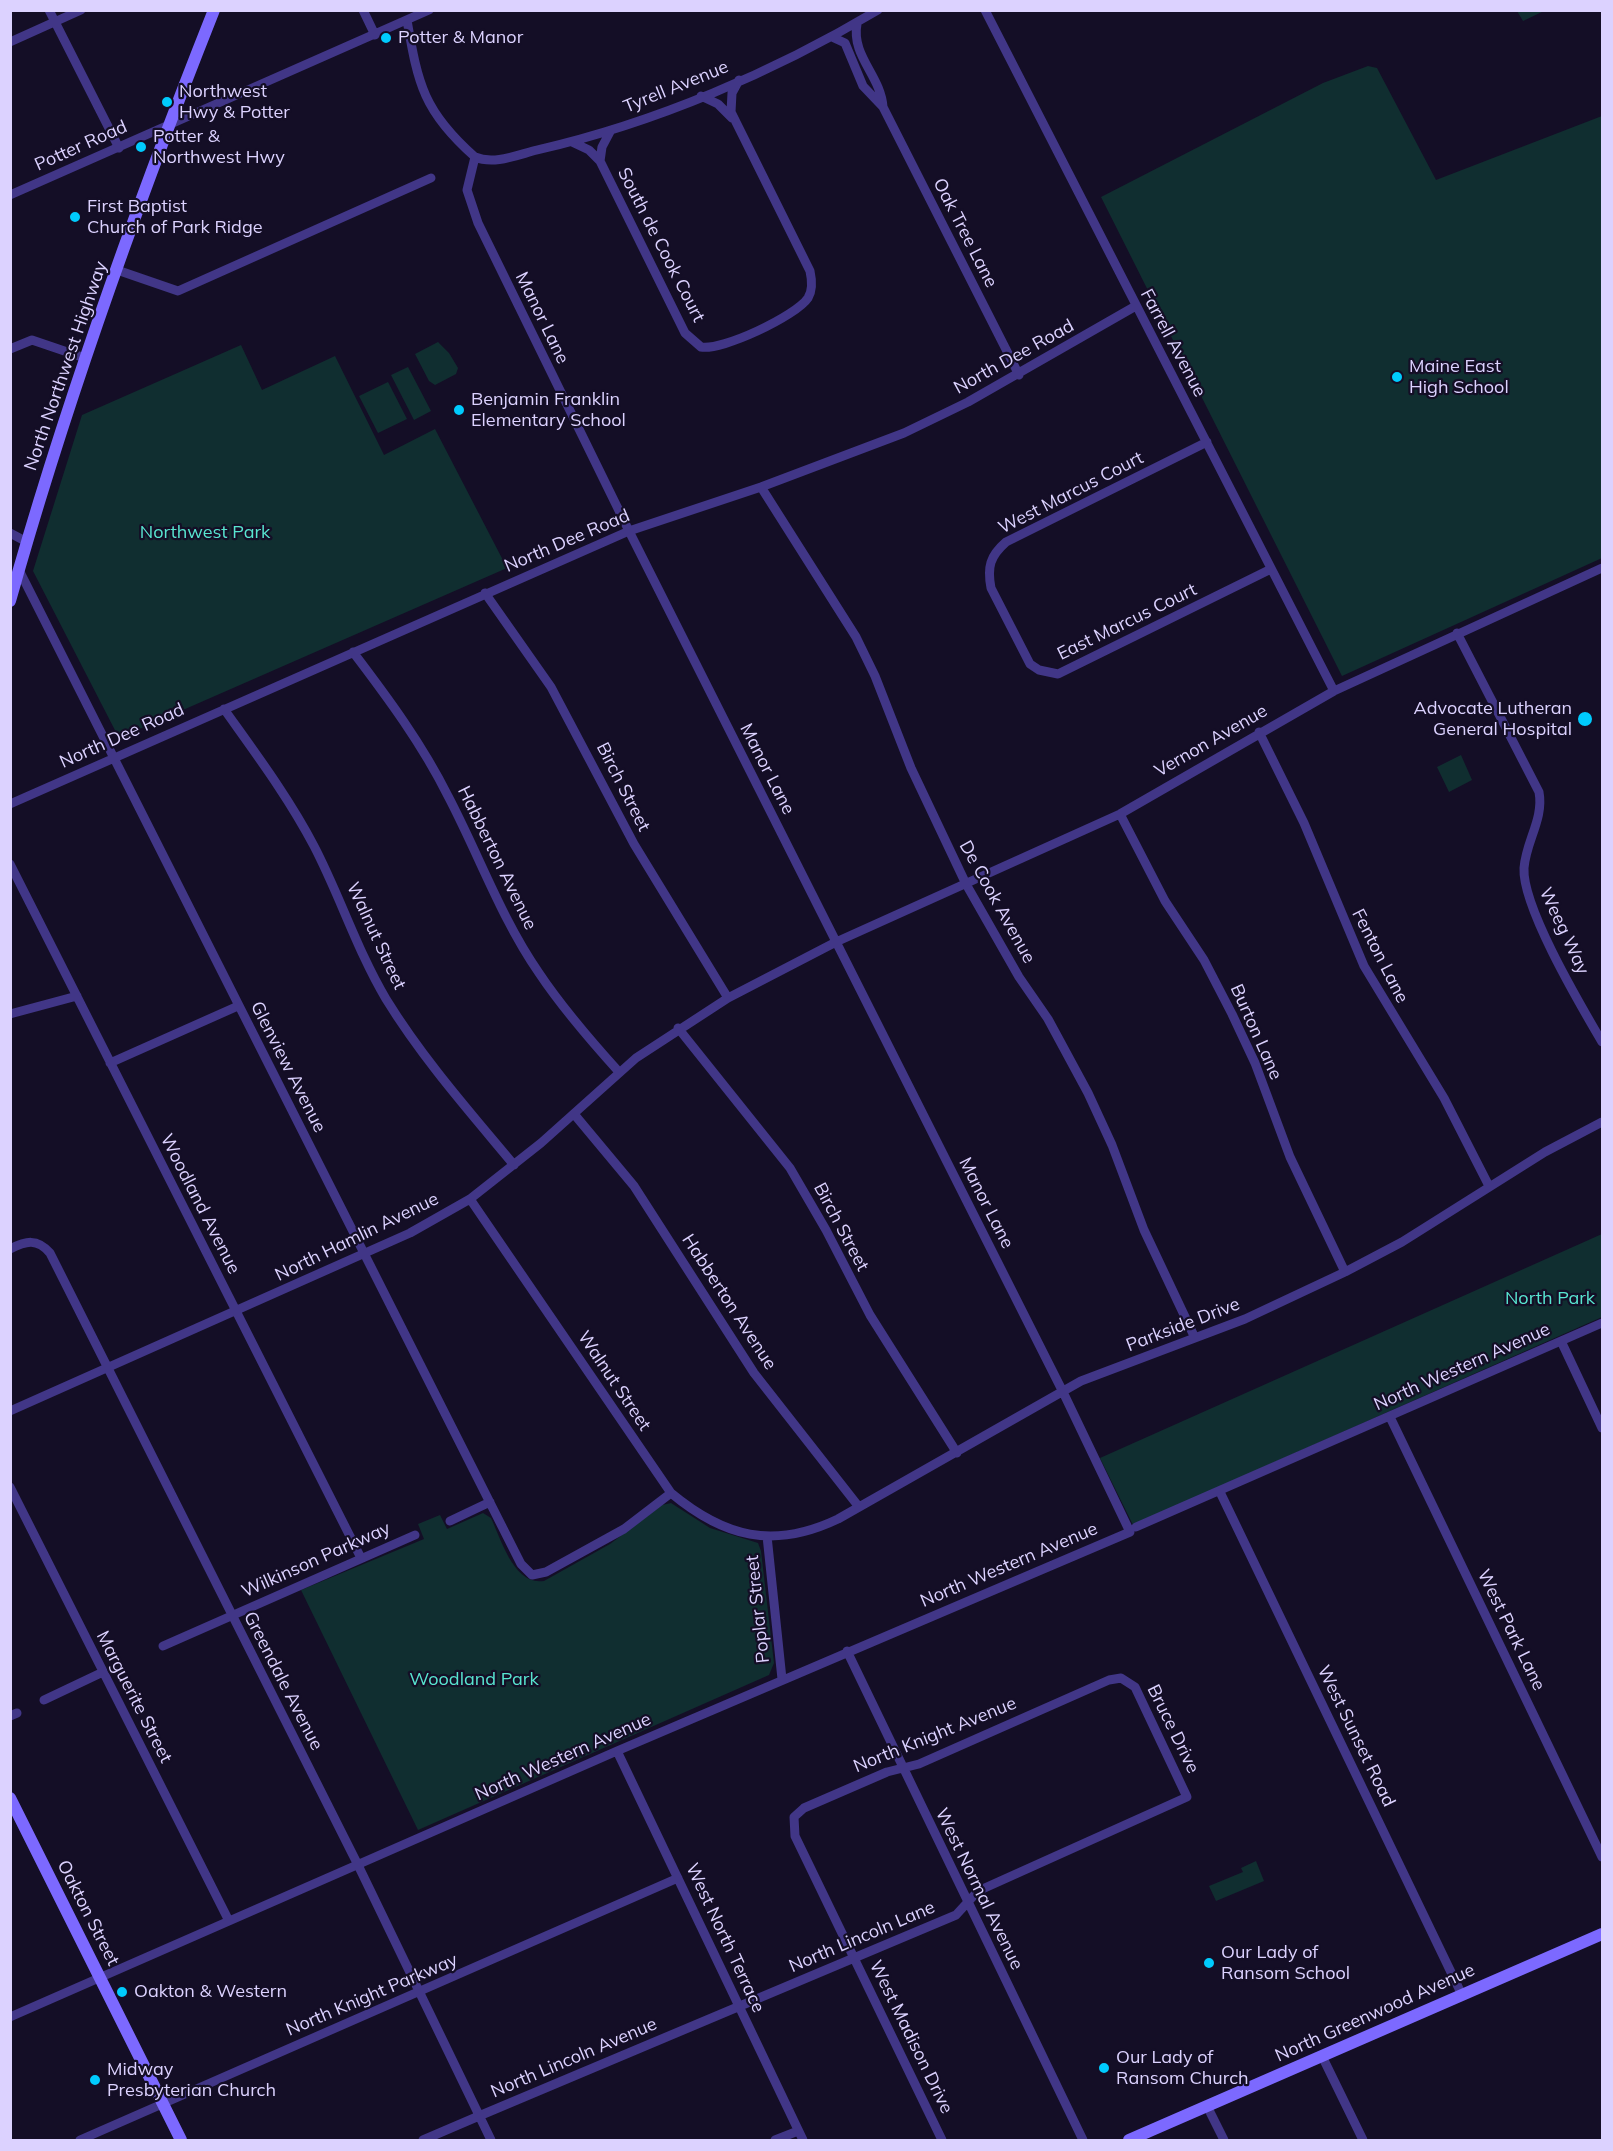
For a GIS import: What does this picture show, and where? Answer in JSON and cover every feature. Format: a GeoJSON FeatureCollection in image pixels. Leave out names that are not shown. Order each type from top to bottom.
{"type":"FeatureCollection","features":[{"type":"Feature","properties":{"kind":"main road","name":"North Northwest Highway"},"geometry":{"type":"LineString","coordinates":[[10,601],[85,358],[168,126],[214,10]]}},
{"type":"Feature","properties":{"kind":"main road","name":"Oakton Street"},"geometry":{"type":"LineString","coordinates":[[10,1798],[181,2140]]}},
{"type":"Feature","properties":{"kind":"main road","name":"North Greenwood Avenue"},"geometry":{"type":"LineString","coordinates":[[1129,2140],[1602,1934]]}},
{"type":"Feature","properties":{"kind":"street"},"geometry":{"type":"LineString","coordinates":[[49,10],[119,148]]}},
{"type":"Feature","properties":{"kind":"street"},"geometry":{"type":"LineString","coordinates":[[10,42],[81,10]]}},
{"type":"Feature","properties":{"kind":"street"},"geometry":{"type":"LineString","coordinates":[[363,10],[375,35]]}},
{"type":"Feature","properties":{"kind":"street","name":"Potter Road"},"geometry":{"type":"LineString","coordinates":[[10,195],[429,10]]}},
{"type":"Feature","properties":{"kind":"street","name":"Tyrell Avenue"},"geometry":{"type":"LineString","coordinates":[[475,157],[494,160],[572,142],[611,130],[739,80],[832,37],[878,10]]}},
{"type":"Feature","properties":{"kind":"street","name":"Farrell Avenue"},"geometry":{"type":"LineString","coordinates":[[985,10],[1134,307],[1207,442],[1334,691]]}},
{"type":"Feature","properties":{"kind":"street"},"geometry":{"type":"LineString","coordinates":[[407,20],[413,58],[426,100],[438,120],[475,157]]}},
{"type":"Feature","properties":{"kind":"street","name":"Oak Tree Lane"},"geometry":{"type":"LineString","coordinates":[[857,24],[857,48],[881,96],[883,106],[1018,375]]}},
{"type":"Feature","properties":{"kind":"street","name":"Oak Tree Lane"},"geometry":{"type":"LineString","coordinates":[[832,37],[845,44],[864,86],[883,106]]}},
{"type":"Feature","properties":{"kind":"street"},"geometry":{"type":"LineString","coordinates":[[736,125],[731,112],[730,100],[739,80]]}},
{"type":"Feature","properties":{"kind":"street"},"geometry":{"type":"LineString","coordinates":[[701,96],[724,109],[736,125]]}},
{"type":"Feature","properties":{"kind":"street","name":"South de Cook Court"},"geometry":{"type":"LineString","coordinates":[[572,142],[589,150],[600,161],[685,333],[701,347],[709,349],[761,328],[801,306],[809,297],[812,279],[736,125]]}},
{"type":"Feature","properties":{"kind":"street","name":"South de Cook Court"},"geometry":{"type":"LineString","coordinates":[[600,161],[602,147],[611,130]]}},
{"type":"Feature","properties":{"kind":"street","name":"Manor Lane"},"geometry":{"type":"LineString","coordinates":[[475,157],[467,190],[471,207],[629,531],[1133,1529]]}},
{"type":"Feature","properties":{"kind":"street"},"geometry":{"type":"LineString","coordinates":[[117,270],[178,291],[431,178]]}},
{"type":"Feature","properties":{"kind":"street","name":"North Dee Road"},"geometry":{"type":"LineString","coordinates":[[10,804],[629,531],[761,488],[904,433],[1018,375],[1134,307]]}},
{"type":"Feature","properties":{"kind":"street"},"geometry":{"type":"LineString","coordinates":[[10,349],[32,340],[85,358]]}},
{"type":"Feature","properties":{"kind":"street","name":"West Marcus Court"},"geometry":{"type":"LineString","coordinates":[[1013,631],[991,588],[988,575],[993,554],[1006,542],[1207,442]]}},
{"type":"Feature","properties":{"kind":"street","name":"De Cook Avenue"},"geometry":{"type":"LineString","coordinates":[[761,488],[856,637],[875,676],[926,801],[966,884],[1019,977],[1048,1019],[1088,1093],[1112,1145],[1144,1230],[1195,1338]]}},
{"type":"Feature","properties":{"kind":"street"},"geometry":{"type":"LineString","coordinates":[[10,533],[27,542]]}},
{"type":"Feature","properties":{"kind":"street","name":"Vernon Avenue"},"geometry":{"type":"LineString","coordinates":[[836,942],[1119,814],[1334,691],[1602,568]]}},
{"type":"Feature","properties":{"kind":"street","name":"East Marcus Court"},"geometry":{"type":"LineString","coordinates":[[1013,631],[1030,664],[1039,670],[1058,674],[1271,569]]}},
{"type":"Feature","properties":{"kind":"street","name":"Glenview Avenue"},"geometry":{"type":"LineString","coordinates":[[19,570],[521,1564],[532,1575],[546,1572],[578,1557],[624,1529],[670,1493]]}},
{"type":"Feature","properties":{"kind":"street","name":"Birch Street"},"geometry":{"type":"LineString","coordinates":[[485,594],[551,687],[629,837],[728,998]]}},
{"type":"Feature","properties":{"kind":"street","name":"Weeg Way"},"geometry":{"type":"LineString","coordinates":[[1457,633],[1539,792],[1540,811],[1526,855],[1526,890],[1533,909],[1580,1004],[1602,1042]]}},
{"type":"Feature","properties":{"kind":"street","name":"Habberton Avenue"},"geometry":{"type":"LineString","coordinates":[[353,652],[406,723],[435,770],[497,901],[539,973],[578,1025],[619,1072]]}},
{"type":"Feature","properties":{"kind":"street","name":"Walnut Street"},"geometry":{"type":"LineString","coordinates":[[224,710],[302,824],[328,873],[372,972],[400,1021],[434,1069],[514,1165]]}},
{"type":"Feature","properties":{"kind":"street","name":"Fenton Lane"},"geometry":{"type":"LineString","coordinates":[[1259,732],[1304,823],[1360,958],[1444,1098],[1489,1186]]}},
{"type":"Feature","properties":{"kind":"street","name":"Burton Lane"},"geometry":{"type":"LineString","coordinates":[[1119,814],[1165,901],[1204,960],[1232,1014],[1255,1063],[1290,1157],[1345,1272]]}},
{"type":"Feature","properties":{"kind":"street","name":"Woodland Avenue"},"geometry":{"type":"LineString","coordinates":[[10,864],[361,1558]]}},
{"type":"Feature","properties":{"kind":"street","name":"North Hamlin Avenue"},"geometry":{"type":"LineString","coordinates":[[10,1411],[364,1256],[470,1199],[574,1114],[619,1072],[678,1028],[728,998],[836,942]]}},
{"type":"Feature","properties":{"kind":"street"},"geometry":{"type":"LineString","coordinates":[[10,1014],[77,996]]}},
{"type":"Feature","properties":{"kind":"street"},"geometry":{"type":"LineString","coordinates":[[110,1063],[238,1006]]}},
{"type":"Feature","properties":{"kind":"street","name":"Birch Street"},"geometry":{"type":"LineString","coordinates":[[678,1028],[790,1168],[826,1230],[870,1316],[957,1453]]}},
{"type":"Feature","properties":{"kind":"street","name":"Habberton Avenue"},"geometry":{"type":"LineString","coordinates":[[574,1114],[634,1186],[754,1373],[859,1507]]}},
{"type":"Feature","properties":{"kind":"street","name":"Parkside Drive"},"geometry":{"type":"LineString","coordinates":[[766,1536],[786,1536],[812,1530],[859,1507],[1093,1376],[1280,1304],[1345,1272],[1402,1242],[1489,1186],[1602,1122]]}},
{"type":"Feature","properties":{"kind":"street","name":"Walnut Street"},"geometry":{"type":"LineString","coordinates":[[470,1199],[670,1493],[711,1522],[741,1533],[766,1536]]}},
{"type":"Feature","properties":{"kind":"street","name":"Greendale Avenue"},"geometry":{"type":"LineString","coordinates":[[10,1249],[28,1241],[37,1242],[50,1253],[106,1369],[358,1865],[491,2140]]}},
{"type":"Feature","properties":{"kind":"street","name":"North Western Avenue"},"geometry":{"type":"LineString","coordinates":[[10,2017],[782,1679],[1220,1492],[1602,1323]]}},
{"type":"Feature","properties":{"kind":"street"},"geometry":{"type":"LineString","coordinates":[[1561,1341],[1602,1428]]}},
{"type":"Feature","properties":{"kind":"street","name":"West Park Lane"},"geometry":{"type":"LineString","coordinates":[[1390,1417],[1602,1857]]}},
{"type":"Feature","properties":{"kind":"street","name":"Marguerite Street"},"geometry":{"type":"LineString","coordinates":[[10,1487],[229,1921]]}},
{"type":"Feature","properties":{"kind":"street","name":"West Sunset Road"},"geometry":{"type":"LineString","coordinates":[[1220,1492],[1462,1995]]}},
{"type":"Feature","properties":{"kind":"street"},"geometry":{"type":"LineString","coordinates":[[450,1521],[489,1502]]}},
{"type":"Feature","properties":{"kind":"street","name":"Wilkinson Parkway"},"geometry":{"type":"LineString","coordinates":[[163,1646],[415,1535]]}},
{"type":"Feature","properties":{"kind":"street","name":"Poplar Street"},"geometry":{"type":"LineString","coordinates":[[766,1536],[782,1679]]}},
{"type":"Feature","properties":{"kind":"street","name":"West Normal Avenue"},"geometry":{"type":"LineString","coordinates":[[847,1651],[1083,2140]]}},
{"type":"Feature","properties":{"kind":"street"},"geometry":{"type":"LineString","coordinates":[[44,1700],[104,1672]]}},
{"type":"Feature","properties":{"kind":"street","name":"North Knight Avenue"},"geometry":{"type":"LineString","coordinates":[[794,1817],[804,1808],[887,1772],[918,1764],[1109,1680],[1125,1679]]}},
{"type":"Feature","properties":{"kind":"street","name":"Bruce Drive"},"geometry":{"type":"LineString","coordinates":[[1125,1679],[1135,1687],[1187,1797]]}},
{"type":"Feature","properties":{"kind":"street","name":"West North Terrace"},"geometry":{"type":"LineString","coordinates":[[617,1751],[803,2140]]}},
{"type":"Feature","properties":{"kind":"street","name":"North Lincoln Lane"},"geometry":{"type":"LineString","coordinates":[[739,2007],[956,1915],[978,1891],[1187,1797]]}},
{"type":"Feature","properties":{"kind":"street","name":"West Madison Drive"},"geometry":{"type":"LineString","coordinates":[[794,1817],[795,1836],[942,2140]]}},
{"type":"Feature","properties":{"kind":"street","name":"North Knight Parkway"},"geometry":{"type":"LineString","coordinates":[[80,2140],[678,1878]]}},
{"type":"Feature","properties":{"kind":"street","name":"North Lincoln Avenue"},"geometry":{"type":"LineString","coordinates":[[423,2140],[739,2007]]}},
{"type":"Feature","properties":{"kind":"street"},"geometry":{"type":"LineString","coordinates":[[1322,2056],[1363,2140]]}},
{"type":"Feature","properties":{"kind":"street"},"geometry":{"type":"LineString","coordinates":[[1208,2106],[1224,2140]]}},
{"type":"Feature","properties":{"kind":"street"},"geometry":{"type":"LineString","coordinates":[[775,2140],[798,2130]]}},
{"type":"Feature","properties":{"kind":"green space"},"geometry":{"type":"Polygon","coordinates":[[[1517,11],[1544,11],[1523,21],[1517,11]]]}},
{"type":"Feature","properties":{"kind":"green space","name":"Maine East High School"},"geometry":{"type":"Polygon","coordinates":[[[1368,66],[1377,68],[1436,180],[1602,116],[1602,558],[1342,676],[1101,197],[1323,83],[1368,66]]]}},
{"type":"Feature","properties":{"kind":"green space"},"geometry":{"type":"Polygon","coordinates":[[[438,342],[449,353],[458,368],[456,374],[435,385],[429,381],[415,354],[438,342]]]}},
{"type":"Feature","properties":{"kind":"green space","name":"Northwest Park"},"geometry":{"type":"Polygon","coordinates":[[[241,345],[262,390],[335,356],[384,455],[435,429],[507,568],[119,738],[33,571],[82,415],[241,345]]]}},
{"type":"Feature","properties":{"kind":"green space"},"geometry":{"type":"Polygon","coordinates":[[[408,367],[431,411],[414,420],[391,375],[408,367]]]}},
{"type":"Feature","properties":{"kind":"green space"},"geometry":{"type":"Polygon","coordinates":[[[388,382],[407,419],[378,433],[359,396],[388,382]]]}},
{"type":"Feature","properties":{"kind":"green space"},"geometry":{"type":"Polygon","coordinates":[[[1461,755],[1472,780],[1449,792],[1437,767],[1461,755]]]}},
{"type":"Feature","properties":{"kind":"green space","name":"North Park"},"geometry":{"type":"Polygon","coordinates":[[[1602,1234],[1602,1317],[1133,1525],[1100,1458],[1602,1234]]]}},
{"type":"Feature","properties":{"kind":"green space","name":"Woodland Park"},"geometry":{"type":"Polygon","coordinates":[[[671,1503],[710,1528],[758,1543],[761,1551],[774,1663],[769,1675],[418,1830],[301,1590],[424,1539],[418,1524],[440,1515],[447,1529],[483,1513],[491,1518],[504,1548],[517,1569],[534,1581],[544,1581],[610,1544],[662,1505],[671,1503]]]}},
{"type":"Feature","properties":{"kind":"green space"},"geometry":{"type":"Polygon","coordinates":[[[1256,1861],[1264,1881],[1216,1901],[1209,1886],[1243,1872],[1241,1868],[1256,1861]]]}},
{"type":"Feature","properties":{"kind":"place","name":"Potter & Manor"},"geometry":{"type":"Point","coordinates":[386,38]}},
{"type":"Feature","properties":{"kind":"place","name":"Northwest Hwy & Potter"},"geometry":{"type":"Point","coordinates":[167,102]}},
{"type":"Feature","properties":{"kind":"place","name":"Potter & Northwest Hwy"},"geometry":{"type":"Point","coordinates":[141,147]}},
{"type":"Feature","properties":{"kind":"place","name":"First Baptist Church of Park Ridge"},"geometry":{"type":"Point","coordinates":[75,217]}},
{"type":"Feature","properties":{"kind":"place","name":"Maine East High School"},"geometry":{"type":"Point","coordinates":[1397,377]}},
{"type":"Feature","properties":{"kind":"place","name":"Benjamin Franklin Elementary School"},"geometry":{"type":"Point","coordinates":[459,410]}},
{"type":"Feature","properties":{"kind":"place","name":"Advocate Lutheran General Hospital"},"geometry":{"type":"Point","coordinates":[1585,719]}},
{"type":"Feature","properties":{"kind":"place","name":"Our Lady of Ransom School"},"geometry":{"type":"Point","coordinates":[1209,1963]}},
{"type":"Feature","properties":{"kind":"place","name":"Oakton & Western"},"geometry":{"type":"Point","coordinates":[122,1992]}},
{"type":"Feature","properties":{"kind":"place","name":"Our Lady of Ransom Church"},"geometry":{"type":"Point","coordinates":[1104,2068]}},
{"type":"Feature","properties":{"kind":"place","name":"Midway Presbyterian Church"},"geometry":{"type":"Point","coordinates":[95,2080]}}]}
